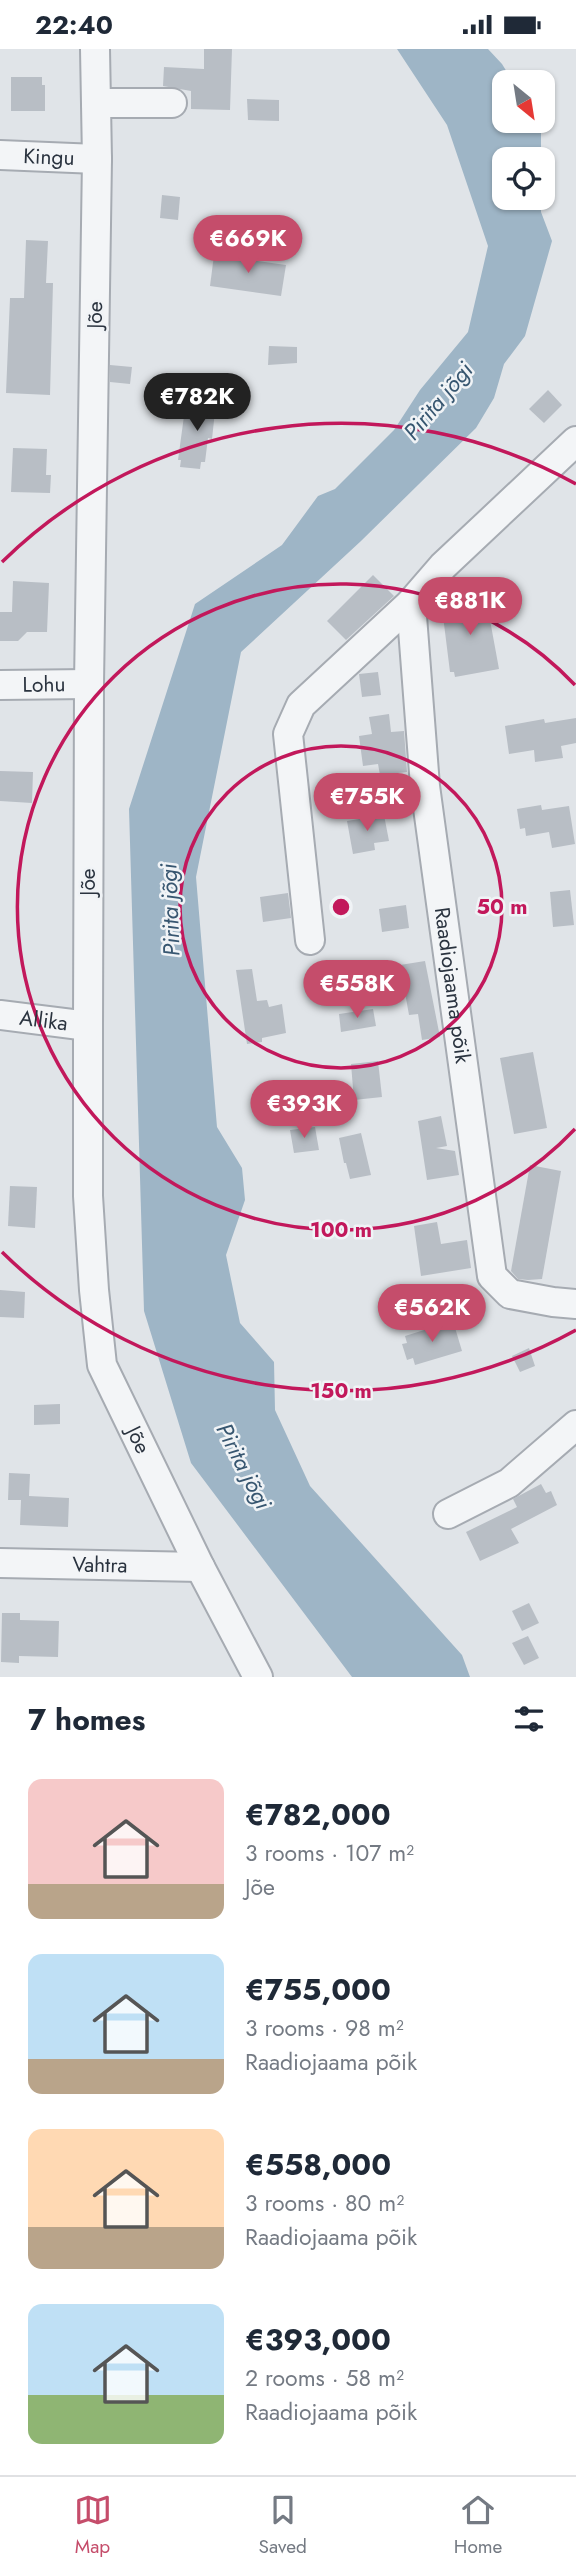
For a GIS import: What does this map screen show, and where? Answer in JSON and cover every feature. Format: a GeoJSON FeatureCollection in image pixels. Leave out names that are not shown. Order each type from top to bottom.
{"type":"FeatureCollection","features":[{"type":"Feature","properties":{"kind":"street","name":"Jõe"},"geometry":{"type":"LineString","coordinates":[[95,49],[97,159],[89,684],[88,1026],[88,1196],[93,1290],[102,1365],[200,1567],[258,1677]]}},
{"type":"Feature","properties":{"kind":"street"},"geometry":{"type":"LineString","coordinates":[[96,103],[172,103]]}},
{"type":"Feature","properties":{"kind":"street","name":"Kingu"},"geometry":{"type":"LineString","coordinates":[[0,155],[97,159]]}},
{"type":"Feature","properties":{"kind":"street"},"geometry":{"type":"LineString","coordinates":[[310,940],[288,734],[301,705],[411,603],[443,566],[576,442]]}},
{"type":"Feature","properties":{"kind":"street","name":"Raadiojaama põik"},"geometry":{"type":"LineString","coordinates":[[411,603],[425,786],[492,1276],[510,1294],[576,1304]]}},
{"type":"Feature","properties":{"kind":"street","name":"Lohu"},"geometry":{"type":"LineString","coordinates":[[0,685],[89,684]]}},
{"type":"Feature","properties":{"kind":"street","name":"Allika"},"geometry":{"type":"LineString","coordinates":[[0,1015],[88,1026]]}},
{"type":"Feature","properties":{"kind":"street"},"geometry":{"type":"LineString","coordinates":[[448,1514],[509,1483],[576,1425]]}},
{"type":"Feature","properties":{"kind":"street","name":"Vahtra"},"geometry":{"type":"LineString","coordinates":[[0,1563],[200,1567]]}},
{"type":"Feature","properties":{"kind":"water","name":"Pirita jõgi"},"geometry":{"type":"Polygon","coordinates":[[[397,49],[488,49],[506,70],[492,70],[492,133],[541,133],[541,147],[492,147],[492,210],[541,210],[552,241],[525,336],[504,364],[494,398],[476,428],[361,541],[241,652],[196,877],[217,1127],[242,1168],[245,1200],[226,1255],[240,1323],[274,1362],[275,1410],[310,1486],[462,1655],[470,1677],[352,1677],[191,1463],[144,1311],[129,809],[195,604],[282,545],[318,496],[335,489],[394,430],[420,390],[468,332],[488,246],[447,125],[397,49]]]}},
{"type":"Feature","properties":{"kind":"building"},"geometry":{"type":"Polygon","coordinates":[[[204,49],[232,49],[230,110],[191,109],[191,91],[163,86],[164,67],[204,69],[204,49]]]}},
{"type":"Feature","properties":{"kind":"building"},"geometry":{"type":"Polygon","coordinates":[[[11,77],[42,77],[42,85],[45,85],[45,111],[11,111],[11,77]]]}},
{"type":"Feature","properties":{"kind":"building"},"geometry":{"type":"Polygon","coordinates":[[[247,99],[279,100],[279,121],[248,120],[247,99]]]}},
{"type":"Feature","properties":{"kind":"building"},"geometry":{"type":"Polygon","coordinates":[[[162,195],[180,197],[178,220],[160,218],[162,195]]]}},
{"type":"Feature","properties":{"kind":"building"},"geometry":{"type":"Polygon","coordinates":[[[26,240],[48,241],[46,283],[53,283],[50,395],[6,393],[10,298],[24,298],[26,240]]]}},
{"type":"Feature","properties":{"kind":"building"},"geometry":{"type":"Polygon","coordinates":[[[214,255],[286,265],[281,296],[210,286],[214,255]]]}},
{"type":"Feature","properties":{"kind":"building"},"geometry":{"type":"Polygon","coordinates":[[[269,346],[297,347],[297,363],[268,365],[269,346]]]}},
{"type":"Feature","properties":{"kind":"building"},"geometry":{"type":"Polygon","coordinates":[[[110,365],[132,367],[130,384],[110,382],[110,365]]]}},
{"type":"Feature","properties":{"kind":"building"},"geometry":{"type":"Polygon","coordinates":[[[548,390],[562,405],[544,423],[529,409],[548,390]]]}},
{"type":"Feature","properties":{"kind":"building"},"geometry":{"type":"Polygon","coordinates":[[[190,399],[216,402],[212,439],[208,438],[205,462],[201,462],[200,469],[180,467],[181,460],[178,460],[184,416],[188,416],[190,399]]]}},
{"type":"Feature","properties":{"kind":"building"},"geometry":{"type":"Polygon","coordinates":[[[13,448],[47,449],[46,475],[51,475],[50,493],[11,492],[13,448]]]}},
{"type":"Feature","properties":{"kind":"building"},"geometry":{"type":"Polygon","coordinates":[[[373,575],[394,596],[346,640],[327,621],[373,575]]]}},
{"type":"Feature","properties":{"kind":"building"},"geometry":{"type":"Polygon","coordinates":[[[13,581],[49,583],[47,632],[27,632],[18,641],[0,641],[0,612],[12,612],[13,581]]]}},
{"type":"Feature","properties":{"kind":"building"},"geometry":{"type":"Polygon","coordinates":[[[489,594],[490,620],[499,669],[455,677],[454,672],[450,672],[442,608],[466,605],[465,597],[489,594]]]}},
{"type":"Feature","properties":{"kind":"building"},"geometry":{"type":"Polygon","coordinates":[[[378,672],[381,695],[362,697],[359,674],[378,672]]]}},
{"type":"Feature","properties":{"kind":"building"},"geometry":{"type":"Polygon","coordinates":[[[389,714],[391,732],[404,731],[407,772],[380,775],[378,764],[363,766],[359,736],[372,734],[369,717],[389,714]]]}},
{"type":"Feature","properties":{"kind":"building"},"geometry":{"type":"Polygon","coordinates":[[[576,718],[576,743],[561,746],[563,758],[535,762],[534,750],[509,754],[505,726],[544,719],[545,723],[576,718]]]}},
{"type":"Feature","properties":{"kind":"building"},"geometry":{"type":"Polygon","coordinates":[[[0,771],[33,772],[32,803],[0,801],[0,771]]]}},
{"type":"Feature","properties":{"kind":"building"},"geometry":{"type":"Polygon","coordinates":[[[541,805],[542,810],[569,806],[575,844],[552,848],[549,832],[526,836],[525,828],[520,829],[517,809],[541,805]]]}},
{"type":"Feature","properties":{"kind":"building"},"geometry":{"type":"Polygon","coordinates":[[[384,815],[389,841],[374,843],[375,850],[353,854],[347,821],[384,815]]]}},
{"type":"Feature","properties":{"kind":"building"},"geometry":{"type":"Polygon","coordinates":[[[570,890],[574,925],[553,927],[550,892],[570,890]]]}},
{"type":"Feature","properties":{"kind":"building"},"geometry":{"type":"Polygon","coordinates":[[[288,893],[291,918],[263,922],[260,897],[288,893]]]}},
{"type":"Feature","properties":{"kind":"building"},"geometry":{"type":"Polygon","coordinates":[[[406,905],[409,928],[382,932],[379,909],[406,905]]]}},
{"type":"Feature","properties":{"kind":"building"},"geometry":{"type":"Polygon","coordinates":[[[425,961],[440,1037],[422,1040],[418,1014],[409,1015],[400,965],[425,961]]]}},
{"type":"Feature","properties":{"kind":"building"},"geometry":{"type":"Polygon","coordinates":[[[252,969],[257,1001],[267,1000],[269,1007],[282,1004],[286,1033],[262,1038],[262,1042],[247,1044],[236,970],[252,969]]]}},
{"type":"Feature","properties":{"kind":"building"},"geometry":{"type":"Polygon","coordinates":[[[373,1009],[376,1026],[341,1032],[339,1014],[373,1009]]]}},
{"type":"Feature","properties":{"kind":"building"},"geometry":{"type":"Polygon","coordinates":[[[533,1052],[547,1128],[514,1134],[500,1058],[533,1052]]]}},
{"type":"Feature","properties":{"kind":"building"},"geometry":{"type":"Polygon","coordinates":[[[378,1061],[382,1097],[354,1100],[351,1064],[378,1061]]]}},
{"type":"Feature","properties":{"kind":"building"},"geometry":{"type":"Polygon","coordinates":[[[441,1116],[447,1146],[436,1148],[455,1151],[459,1175],[427,1180],[418,1121],[441,1116]]]}},
{"type":"Feature","properties":{"kind":"building"},"geometry":{"type":"Polygon","coordinates":[[[315,1127],[319,1150],[294,1153],[290,1130],[315,1127]]]}},
{"type":"Feature","properties":{"kind":"building"},"geometry":{"type":"Polygon","coordinates":[[[361,1133],[371,1175],[350,1179],[339,1138],[361,1133]]]}},
{"type":"Feature","properties":{"kind":"building"},"geometry":{"type":"Polygon","coordinates":[[[530,1165],[561,1171],[542,1279],[528,1280],[518,1279],[511,1271],[530,1165]]]}},
{"type":"Feature","properties":{"kind":"building"},"geometry":{"type":"Polygon","coordinates":[[[10,1186],[37,1187],[35,1228],[8,1226],[10,1186]]]}},
{"type":"Feature","properties":{"kind":"building"},"geometry":{"type":"Polygon","coordinates":[[[437,1222],[441,1244],[467,1240],[471,1268],[421,1276],[414,1226],[437,1222]]]}},
{"type":"Feature","properties":{"kind":"building"},"geometry":{"type":"Polygon","coordinates":[[[0,1290],[25,1292],[24,1318],[0,1317],[0,1290]]]}},
{"type":"Feature","properties":{"kind":"building"},"geometry":{"type":"Polygon","coordinates":[[[453,1321],[462,1351],[415,1365],[413,1358],[407,1360],[402,1344],[407,1343],[405,1336],[453,1321]]]}},
{"type":"Feature","properties":{"kind":"building"},"geometry":{"type":"Polygon","coordinates":[[[529,1348],[535,1366],[520,1372],[512,1356],[529,1348]]]}},
{"type":"Feature","properties":{"kind":"building"},"geometry":{"type":"Polygon","coordinates":[[[60,1404],[60,1424],[34,1425],[34,1405],[60,1404]]]}},
{"type":"Feature","properties":{"kind":"building"},"geometry":{"type":"Polygon","coordinates":[[[9,1473],[30,1474],[29,1496],[69,1498],[68,1527],[20,1525],[21,1500],[8,1500],[9,1473]]]}},
{"type":"Feature","properties":{"kind":"building"},"geometry":{"type":"Polygon","coordinates":[[[541,1484],[546,1493],[551,1491],[557,1505],[511,1529],[519,1543],[480,1561],[466,1532],[517,1507],[513,1499],[541,1484]]]}},
{"type":"Feature","properties":{"kind":"building"},"geometry":{"type":"Polygon","coordinates":[[[529,1603],[539,1623],[522,1631],[512,1611],[529,1603]]]}},
{"type":"Feature","properties":{"kind":"building"},"geometry":{"type":"Polygon","coordinates":[[[2,1613],[20,1613],[20,1620],[59,1621],[58,1657],[19,1656],[19,1663],[1,1662],[2,1613]]]}},
{"type":"Feature","properties":{"kind":"building"},"geometry":{"type":"Polygon","coordinates":[[[528,1636],[539,1658],[524,1665],[512,1643],[528,1636]]]}}]}
